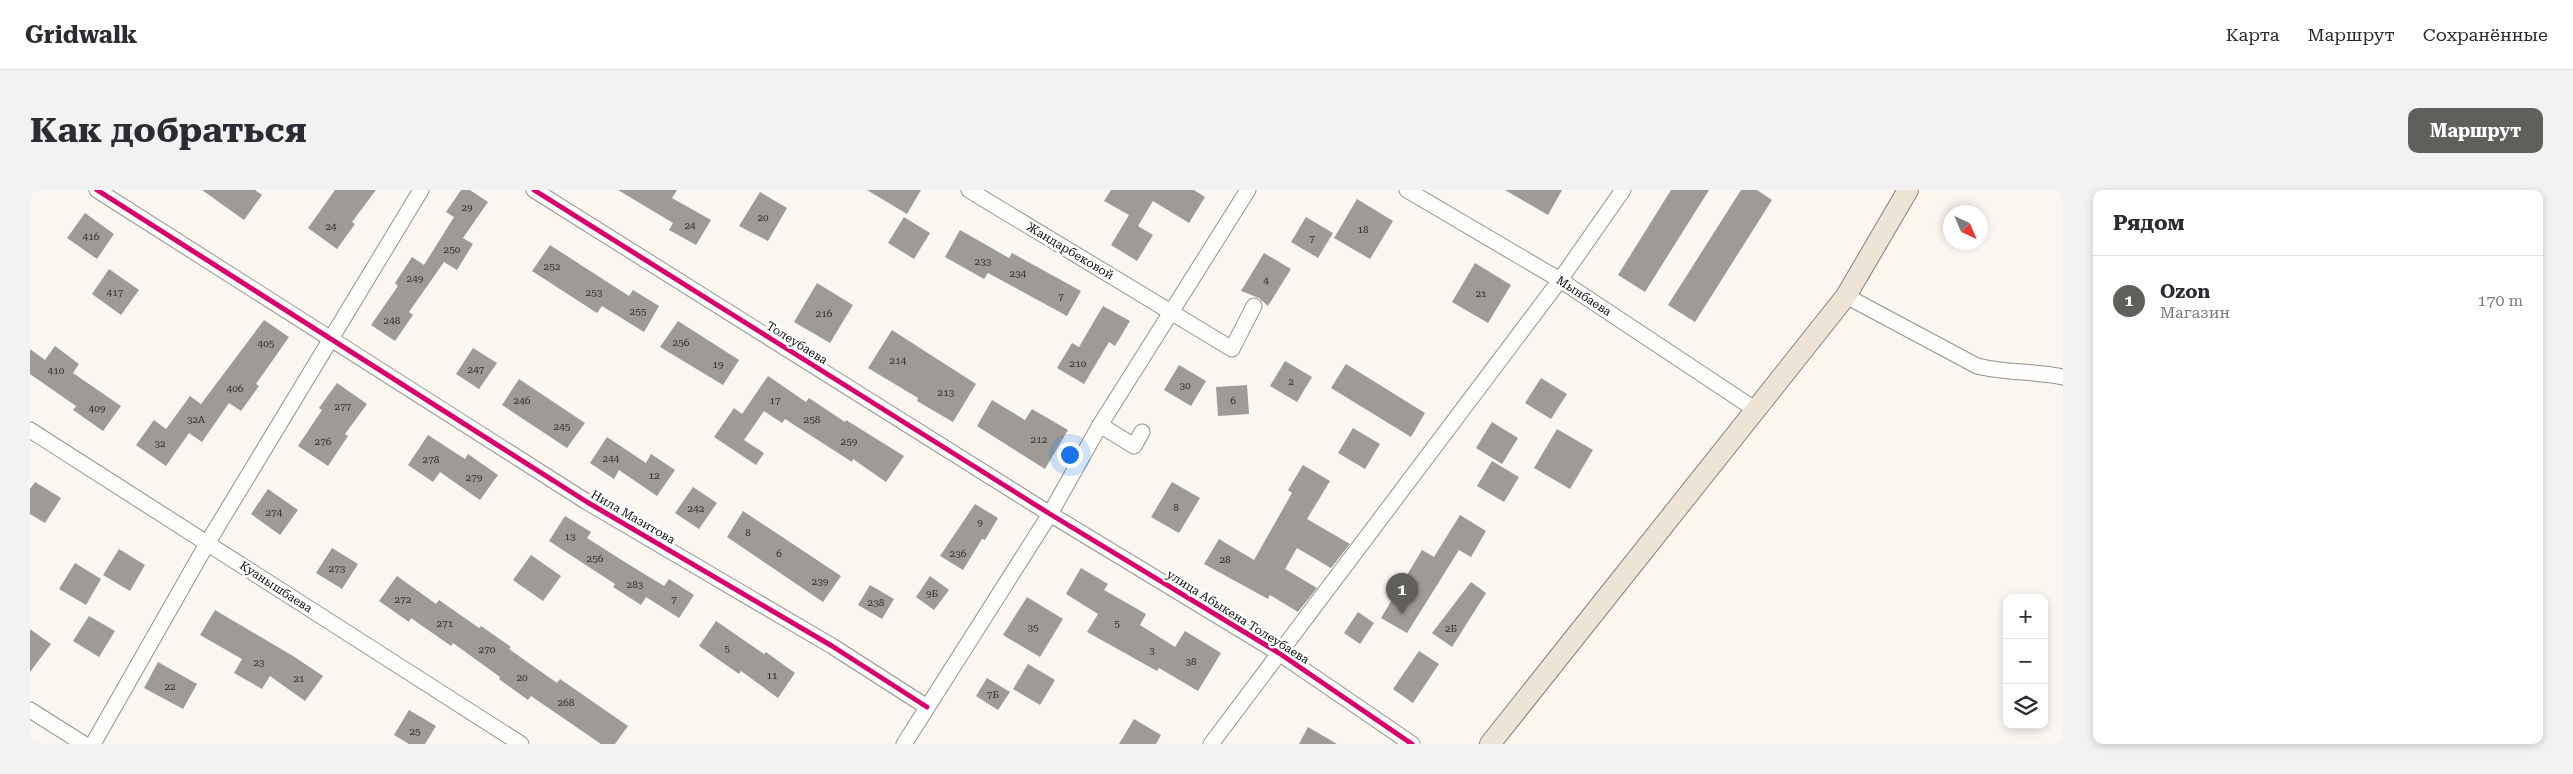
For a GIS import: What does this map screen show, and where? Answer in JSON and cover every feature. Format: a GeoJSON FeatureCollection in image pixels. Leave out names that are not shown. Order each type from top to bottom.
{"type":"FeatureCollection","features":[{"type":"Feature","properties":{"kind":"main road"},"geometry":{"type":"LineString","coordinates":[[1490,744],[1846,296],[1908,190]]}},
{"type":"Feature","properties":{"kind":"street","name":"Нила Мазитова"},"geometry":{"type":"LineString","coordinates":[[97,190],[579,497],[832,646],[926,707]]}},
{"type":"Feature","properties":{"kind":"street"},"geometry":{"type":"LineString","coordinates":[[93,744],[208,542],[421,190]]}},
{"type":"Feature","properties":{"kind":"street","name":"Толеубаева"},"geometry":{"type":"LineString","coordinates":[[534,190],[1050,514]]}},
{"type":"Feature","properties":{"kind":"street","name":"Жандарбековой"},"geometry":{"type":"LineString","coordinates":[[969,190],[1232,349],[1254,306]]}},
{"type":"Feature","properties":{"kind":"street"},"geometry":{"type":"LineString","coordinates":[[904,744],[1050,514],[1100,425],[1248,190]]}},
{"type":"Feature","properties":{"kind":"street","name":"Мынбаева"},"geometry":{"type":"LineString","coordinates":[[1408,190],[1560,280],[1756,410]]}},
{"type":"Feature","properties":{"kind":"street"},"geometry":{"type":"LineString","coordinates":[[1211,744],[1560,280],[1623,190]]}},
{"type":"Feature","properties":{"kind":"street"},"geometry":{"type":"LineString","coordinates":[[1846,296],[1951,354],[1977,366],[1997,371],[2040,372],[2063,377]]}},
{"type":"Feature","properties":{"kind":"street"},"geometry":{"type":"LineString","coordinates":[[1100,425],[1134,446],[1142,432]]}},
{"type":"Feature","properties":{"kind":"street","name":"Куанышбаева"},"geometry":{"type":"LineString","coordinates":[[30,430],[208,542],[521,744]]}},
{"type":"Feature","properties":{"kind":"street","name":"улица Абыкена Толеубаева"},"geometry":{"type":"LineString","coordinates":[[1050,514],[1279,653],[1412,744]]}},
{"type":"Feature","properties":{"kind":"street"},"geometry":{"type":"LineString","coordinates":[[30,710],[84,744]]}},
{"type":"Feature","properties":{"kind":"building"},"geometry":{"type":"Polygon","coordinates":[[[202,190],[255,190],[262,195],[244,220],[202,190]]]}},
{"type":"Feature","properties":{"kind":"building"},"geometry":{"type":"Polygon","coordinates":[[[335,190],[376,190],[352,222],[355,224],[337,249],[308,228],[335,190]]]}},
{"type":"Feature","properties":{"kind":"building"},"geometry":{"type":"Polygon","coordinates":[[[461,190],[470,190],[488,202],[463,238],[473,244],[457,270],[444,262],[409,312],[413,315],[395,341],[371,325],[398,286],[395,283],[412,257],[424,265],[454,217],[446,212],[461,190]]]}},
{"type":"Feature","properties":{"kind":"building"},"geometry":{"type":"Polygon","coordinates":[[[618,190],[677,190],[672,198],[711,220],[696,245],[669,230],[673,223],[618,190]]]}},
{"type":"Feature","properties":{"kind":"building"},"geometry":{"type":"Polygon","coordinates":[[[867,190],[921,190],[907,214],[867,190]]]}},
{"type":"Feature","properties":{"kind":"building"},"geometry":{"type":"Polygon","coordinates":[[[1111,190],[1194,190],[1205,197],[1189,223],[1153,201],[1138,226],[1153,235],[1137,261],[1111,245],[1129,215],[1104,201],[1111,190]]]}},
{"type":"Feature","properties":{"kind":"building"},"geometry":{"type":"Polygon","coordinates":[[[1505,190],[1562,190],[1548,215],[1505,190]]]}},
{"type":"Feature","properties":{"kind":"building"},"geometry":{"type":"Polygon","coordinates":[[[1671,190],[1709,190],[1645,292],[1618,275],[1671,190]]]}},
{"type":"Feature","properties":{"kind":"building"},"geometry":{"type":"Polygon","coordinates":[[[1741,190],[1757,190],[1772,200],[1695,322],[1668,305],[1741,190]]]}},
{"type":"Feature","properties":{"kind":"building"},"geometry":{"type":"Polygon","coordinates":[[[760,192],[787,208],[768,241],[739,226],[760,192]]]}},
{"type":"Feature","properties":{"kind":"building"},"geometry":{"type":"Polygon","coordinates":[[[1357,199],[1393,221],[1370,259],[1334,238],[1357,199]]]}},
{"type":"Feature","properties":{"kind":"building"},"geometry":{"type":"Polygon","coordinates":[[[85,213],[114,234],[97,259],[67,238],[85,213]]]}},
{"type":"Feature","properties":{"kind":"building"},"geometry":{"type":"Polygon","coordinates":[[[904,217],[930,233],[914,259],[888,243],[904,217]]]}},
{"type":"Feature","properties":{"kind":"building"},"geometry":{"type":"Polygon","coordinates":[[[1306,217],[1333,233],[1318,258],[1291,242],[1306,217]]]}},
{"type":"Feature","properties":{"kind":"building"},"geometry":{"type":"Polygon","coordinates":[[[960,230],[1009,258],[1012,253],[1081,291],[1067,316],[988,273],[984,279],[945,257],[960,230]]]}},
{"type":"Feature","properties":{"kind":"building"},"geometry":{"type":"Polygon","coordinates":[[[550,245],[629,296],[633,290],[659,306],[644,332],[602,306],[597,313],[532,271],[550,245]]]}},
{"type":"Feature","properties":{"kind":"building"},"geometry":{"type":"Polygon","coordinates":[[[1264,253],[1291,269],[1268,306],[1259,298],[1241,291],[1264,253]]]}},
{"type":"Feature","properties":{"kind":"building"},"geometry":{"type":"Polygon","coordinates":[[[1475,263],[1511,285],[1488,323],[1452,302],[1475,263]]]}},
{"type":"Feature","properties":{"kind":"building"},"geometry":{"type":"Polygon","coordinates":[[[109,269],[139,290],[121,315],[92,294],[109,269]]]}},
{"type":"Feature","properties":{"kind":"building"},"geometry":{"type":"Polygon","coordinates":[[[817,283],[853,305],[830,343],[794,322],[817,283]]]}},
{"type":"Feature","properties":{"kind":"building"},"geometry":{"type":"Polygon","coordinates":[[[1103,306],[1130,321],[1115,346],[1109,342],[1084,384],[1057,368],[1072,343],[1079,347],[1103,306]]]}},
{"type":"Feature","properties":{"kind":"building"},"geometry":{"type":"Polygon","coordinates":[[[264,320],[289,337],[256,384],[259,386],[241,411],[229,403],[202,442],[189,433],[166,466],[136,445],[154,420],[166,429],[190,396],[201,404],[264,320]]]}},
{"type":"Feature","properties":{"kind":"building"},"geometry":{"type":"Polygon","coordinates":[[[678,321],[739,360],[723,385],[660,347],[678,321]]]}},
{"type":"Feature","properties":{"kind":"building"},"geometry":{"type":"Polygon","coordinates":[[[892,330],[976,384],[953,422],[917,401],[918,398],[868,368],[892,330]]]}},
{"type":"Feature","properties":{"kind":"building"},"geometry":{"type":"Polygon","coordinates":[[[55,346],[79,364],[73,373],[121,406],[103,431],[73,410],[76,406],[30,374],[30,349],[45,360],[55,346]]]}},
{"type":"Feature","properties":{"kind":"building"},"geometry":{"type":"Polygon","coordinates":[[[473,348],[497,363],[479,389],[456,374],[473,348]]]}},
{"type":"Feature","properties":{"kind":"building"},"geometry":{"type":"Polygon","coordinates":[[[1285,361],[1312,377],[1297,402],[1270,386],[1285,361]]]}},
{"type":"Feature","properties":{"kind":"building"},"geometry":{"type":"Polygon","coordinates":[[[1346,364],[1425,413],[1411,437],[1331,388],[1346,364]]]}},
{"type":"Feature","properties":{"kind":"building"},"geometry":{"type":"Polygon","coordinates":[[[1179,365],[1206,381],[1191,406],[1164,390],[1179,365]]]}},
{"type":"Feature","properties":{"kind":"building"},"geometry":{"type":"Polygon","coordinates":[[[768,376],[806,402],[809,398],[845,422],[846,420],[904,456],[886,482],[853,459],[852,462],[785,419],[782,423],[764,411],[744,440],[764,453],[756,465],[714,437],[734,408],[742,414],[768,376]]]}},
{"type":"Feature","properties":{"kind":"building"},"geometry":{"type":"Polygon","coordinates":[[[1541,378],[1567,394],[1551,419],[1525,403],[1541,378]]]}},
{"type":"Feature","properties":{"kind":"building"},"geometry":{"type":"Polygon","coordinates":[[[519,379],[585,423],[567,448],[502,405],[519,379]]]}},
{"type":"Feature","properties":{"kind":"building"},"geometry":{"type":"Polygon","coordinates":[[[337,383],[367,404],[345,434],[348,436],[328,466],[298,446],[322,410],[319,408],[337,383]]]}},
{"type":"Feature","properties":{"kind":"building"},"geometry":{"type":"Polygon","coordinates":[[[1247,385],[1249,414],[1218,416],[1216,387],[1247,385]]]}},
{"type":"Feature","properties":{"kind":"building"},"geometry":{"type":"Polygon","coordinates":[[[992,400],[1025,420],[1032,409],[1068,430],[1045,469],[977,426],[992,400]]]}},
{"type":"Feature","properties":{"kind":"building"},"geometry":{"type":"Polygon","coordinates":[[[1492,422],[1518,438],[1502,464],[1476,448],[1492,422]]]}},
{"type":"Feature","properties":{"kind":"building"},"geometry":{"type":"Polygon","coordinates":[[[1353,428],[1380,444],[1365,469],[1338,453],[1353,428]]]}},
{"type":"Feature","properties":{"kind":"building"},"geometry":{"type":"Polygon","coordinates":[[[1557,429],[1593,450],[1570,489],[1534,468],[1557,429]]]}},
{"type":"Feature","properties":{"kind":"building"},"geometry":{"type":"Polygon","coordinates":[[[428,435],[465,459],[468,454],[498,475],[480,500],[440,472],[433,482],[408,465],[428,435]]]}},
{"type":"Feature","properties":{"kind":"building"},"geometry":{"type":"Polygon","coordinates":[[[607,437],[646,463],[651,454],[675,470],[657,496],[619,470],[614,479],[590,463],[607,437]]]}},
{"type":"Feature","properties":{"kind":"building"},"geometry":{"type":"Polygon","coordinates":[[[1492,461],[1519,477],[1504,502],[1477,486],[1492,461]]]}},
{"type":"Feature","properties":{"kind":"building"},"geometry":{"type":"Polygon","coordinates":[[[1303,465],[1330,481],[1307,519],[1350,544],[1331,568],[1297,548],[1285,569],[1317,588],[1298,612],[1270,595],[1268,599],[1204,564],[1219,539],[1254,560],[1292,493],[1288,490],[1303,465]]]}},
{"type":"Feature","properties":{"kind":"building"},"geometry":{"type":"Polygon","coordinates":[[[35,482],[61,498],[45,523],[30,514],[30,489],[35,482]]]}},
{"type":"Feature","properties":{"kind":"building"},"geometry":{"type":"Polygon","coordinates":[[[1172,482],[1200,498],[1179,533],[1151,517],[1172,482]]]}},
{"type":"Feature","properties":{"kind":"building"},"geometry":{"type":"Polygon","coordinates":[[[693,487],[717,503],[699,529],[675,513],[693,487]]]}},
{"type":"Feature","properties":{"kind":"building"},"geometry":{"type":"Polygon","coordinates":[[[268,489],[298,510],[280,535],[251,514],[268,489]]]}},
{"type":"Feature","properties":{"kind":"building"},"geometry":{"type":"Polygon","coordinates":[[[975,504],[998,518],[985,540],[982,539],[963,570],[940,556],[975,504]]]}},
{"type":"Feature","properties":{"kind":"building"},"geometry":{"type":"Polygon","coordinates":[[[743,511],[841,576],[823,602],[727,537],[743,511]]]}},
{"type":"Feature","properties":{"kind":"building"},"geometry":{"type":"Polygon","coordinates":[[[1460,515],[1486,531],[1471,557],[1459,550],[1407,633],[1381,618],[1422,550],[1434,557],[1460,515]]]}},
{"type":"Feature","properties":{"kind":"building"},"geometry":{"type":"Polygon","coordinates":[[[565,516],[591,532],[587,538],[628,564],[664,586],[669,579],[694,595],[679,618],[646,597],[641,605],[613,587],[615,584],[549,541],[565,516]]]}},
{"type":"Feature","properties":{"kind":"building"},"geometry":{"type":"Polygon","coordinates":[[[332,548],[358,564],[342,589],[316,573],[332,548]]]}},
{"type":"Feature","properties":{"kind":"building"},"geometry":{"type":"Polygon","coordinates":[[[119,549],[145,565],[130,591],[103,575],[119,549]]]}},
{"type":"Feature","properties":{"kind":"building"},"geometry":{"type":"Polygon","coordinates":[[[531,555],[561,576],[543,601],[513,580],[531,555]]]}},
{"type":"Feature","properties":{"kind":"building"},"geometry":{"type":"Polygon","coordinates":[[[75,563],[101,579],[86,605],[59,589],[75,563]]]}},
{"type":"Feature","properties":{"kind":"building"},"geometry":{"type":"Polygon","coordinates":[[[1081,568],[1108,584],[1104,590],[1146,614],[1140,625],[1175,647],[1185,631],[1221,653],[1198,691],[1159,668],[1157,671],[1087,632],[1098,614],[1066,594],[1081,568]]]}},
{"type":"Feature","properties":{"kind":"building"},"geometry":{"type":"Polygon","coordinates":[[[397,576],[436,604],[439,600],[479,628],[481,626],[511,647],[509,649],[557,683],[560,679],[628,726],[615,744],[601,744],[531,696],[528,700],[453,643],[451,646],[411,618],[409,622],[379,601],[397,576]]]}},
{"type":"Feature","properties":{"kind":"building"},"geometry":{"type":"Polygon","coordinates":[[[930,576],[949,590],[934,610],[916,597],[930,576]]]}},
{"type":"Feature","properties":{"kind":"building"},"geometry":{"type":"Polygon","coordinates":[[[1471,582],[1486,593],[1452,647],[1432,633],[1471,582]]]}},
{"type":"Feature","properties":{"kind":"building"},"geometry":{"type":"Polygon","coordinates":[[[870,585],[894,599],[882,619],[858,605],[870,585]]]}},
{"type":"Feature","properties":{"kind":"building"},"geometry":{"type":"Polygon","coordinates":[[[1027,597],[1063,619],[1040,657],[1003,635],[1027,597]]]}},
{"type":"Feature","properties":{"kind":"building"},"geometry":{"type":"Polygon","coordinates":[[[215,610],[323,676],[305,701],[270,676],[262,689],[234,673],[242,659],[200,635],[215,610]]]}},
{"type":"Feature","properties":{"kind":"building"},"geometry":{"type":"Polygon","coordinates":[[[1358,612],[1374,623],[1360,644],[1344,633],[1358,612]]]}},
{"type":"Feature","properties":{"kind":"building"},"geometry":{"type":"Polygon","coordinates":[[[89,616],[115,631],[99,657],[73,641],[89,616]]]}},
{"type":"Feature","properties":{"kind":"building"},"geometry":{"type":"Polygon","coordinates":[[[716,621],[764,654],[766,652],[795,673],[778,698],[741,671],[739,674],[699,646],[716,621]]]}},
{"type":"Feature","properties":{"kind":"building"},"geometry":{"type":"Polygon","coordinates":[[[30,629],[51,644],[30,672],[30,629]]]}},
{"type":"Feature","properties":{"kind":"building"},"geometry":{"type":"Polygon","coordinates":[[[1419,651],[1439,664],[1413,703],[1393,689],[1419,651]]]}},
{"type":"Feature","properties":{"kind":"building"},"geometry":{"type":"Polygon","coordinates":[[[158,662],[197,684],[183,709],[144,688],[158,662]]]}},
{"type":"Feature","properties":{"kind":"building"},"geometry":{"type":"Polygon","coordinates":[[[1028,664],[1055,680],[1040,705],[1013,689],[1028,664]]]}},
{"type":"Feature","properties":{"kind":"building"},"geometry":{"type":"Polygon","coordinates":[[[987,678],[1010,692],[998,710],[976,696],[987,678]]]}},
{"type":"Feature","properties":{"kind":"building"},"geometry":{"type":"Polygon","coordinates":[[[409,710],[436,726],[425,744],[409,744],[394,735],[409,710]]]}},
{"type":"Feature","properties":{"kind":"building"},"geometry":{"type":"Polygon","coordinates":[[[1134,719],[1161,735],[1156,744],[1119,744],[1134,719]]]}},
{"type":"Feature","properties":{"kind":"building"},"geometry":{"type":"Polygon","coordinates":[[[1308,727],[1337,744],[1299,744],[1308,727]]]}},
{"type":"Feature","properties":{"kind":"cycle path"},"geometry":{"type":"LineString","coordinates":[[97,190],[587,502],[832,646],[927,707]]}},
{"type":"Feature","properties":{"kind":"cycle path"},"geometry":{"type":"LineString","coordinates":[[534,190],[1050,514],[1279,653],[1412,744]]}},
{"type":"Feature","properties":{"kind":"place","name":"Ozon"},"geometry":{"type":"Point","coordinates":[1402,614]}}]}
